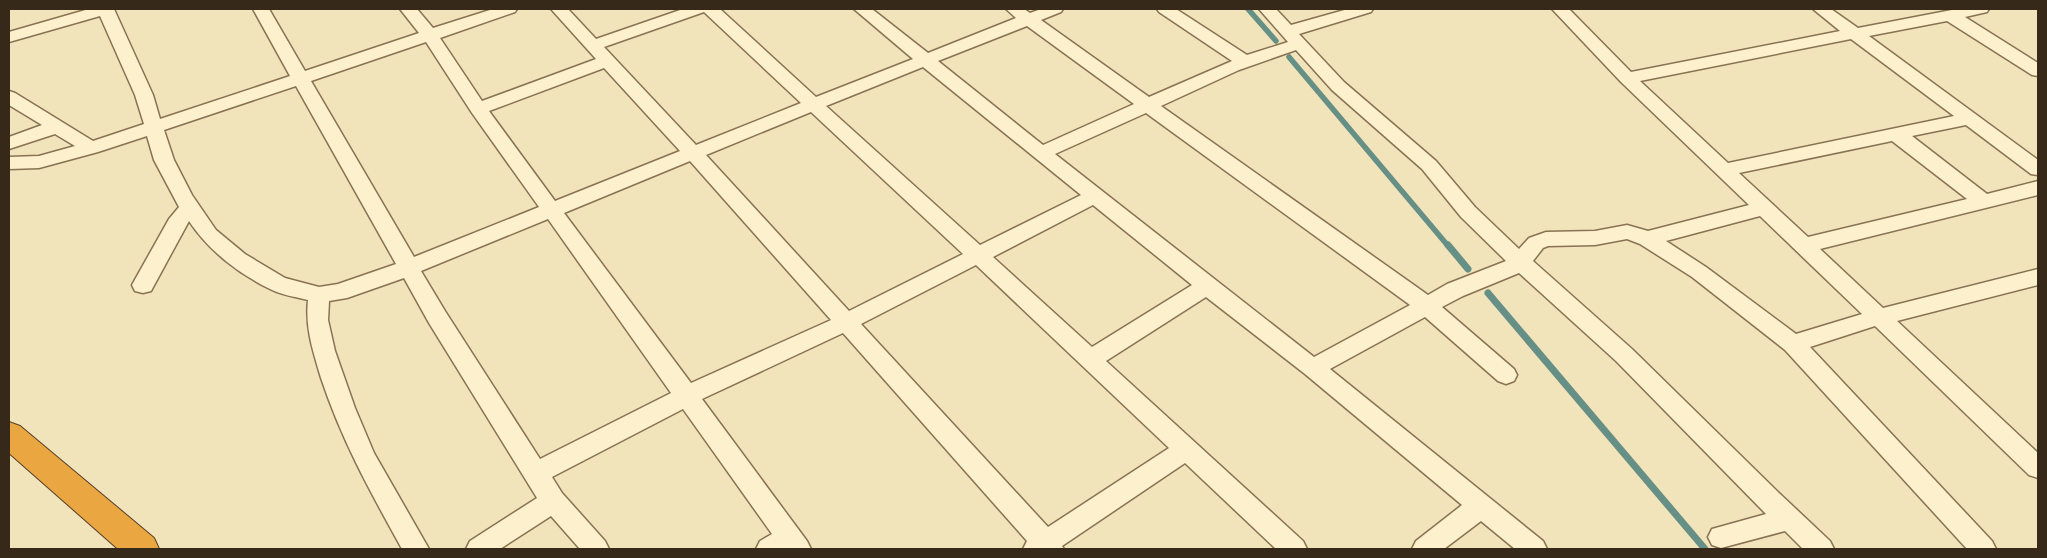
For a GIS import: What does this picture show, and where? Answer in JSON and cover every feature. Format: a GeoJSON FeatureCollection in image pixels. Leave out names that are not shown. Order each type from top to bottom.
{"type":"FeatureCollection","features":[{"type":"Feature","properties":{"kind":"highway"},"geometry":{"type":"LineString","coordinates":[[9,435],[142,549]]}},
{"type":"Feature","properties":{"kind":"street"},"geometry":{"type":"LineString","coordinates":[[9,37],[106,9],[144,95],[164,160],[190,207],[210,235],[238,259],[278,284],[319,295],[338,292],[408,268],[812,104],[926,60],[1021,14],[1056,9]]}},
{"type":"Feature","properties":{"kind":"street"},"geometry":{"type":"LineString","coordinates":[[261,9],[408,268],[553,501],[596,549]]}},
{"type":"Feature","properties":{"kind":"street"},"geometry":{"type":"LineString","coordinates":[[408,9],[430,35],[478,109],[688,395],[786,545]]}},
{"type":"Feature","properties":{"kind":"street"},"geometry":{"type":"LineString","coordinates":[[9,163],[39,162],[91,148],[509,9]]}},
{"type":"Feature","properties":{"kind":"street"},"geometry":{"type":"LineString","coordinates":[[559,9],[693,153],[1044,547],[1186,450]]}},
{"type":"Feature","properties":{"kind":"street"},"geometry":{"type":"LineString","coordinates":[[478,109],[698,9]]}},
{"type":"Feature","properties":{"kind":"street"},"geometry":{"type":"LineString","coordinates":[[711,9],[1294,549]]}},
{"type":"Feature","properties":{"kind":"street"},"geometry":{"type":"LineString","coordinates":[[862,9],[1207,286],[1313,368],[1534,549]]}},
{"type":"Feature","properties":{"kind":"street"},"geometry":{"type":"LineString","coordinates":[[1165,9],[1244,61]]}},
{"type":"Feature","properties":{"kind":"street"},"geometry":{"type":"LineString","coordinates":[[1268,9],[1292,38],[1338,86],[1429,165],[1468,212],[1520,262],[1630,361],[1788,519],[1821,549]]}},
{"type":"Feature","properties":{"kind":"street"},"geometry":{"type":"LineString","coordinates":[[1041,153],[1292,38],[1365,9]]}},
{"type":"Feature","properties":{"kind":"street"},"geometry":{"type":"LineString","coordinates":[[1560,9],[1627,78],[2038,468]]}},
{"type":"Feature","properties":{"kind":"street"},"geometry":{"type":"LineString","coordinates":[[1821,9],[2038,169]]}},
{"type":"Feature","properties":{"kind":"street"},"geometry":{"type":"LineString","coordinates":[[1627,78],[1981,9]]}},
{"type":"Feature","properties":{"kind":"street"},"geometry":{"type":"LineString","coordinates":[[1021,14],[1146,106],[1426,305],[1506,375]]}},
{"type":"Feature","properties":{"kind":"street"},"geometry":{"type":"LineString","coordinates":[[1950,15],[2038,71]]}},
{"type":"Feature","properties":{"kind":"street"},"geometry":{"type":"LineString","coordinates":[[9,97],[91,148]]}},
{"type":"Feature","properties":{"kind":"street"},"geometry":{"type":"LineString","coordinates":[[1724,170],[1971,118]]}},
{"type":"Feature","properties":{"kind":"street"},"geometry":{"type":"LineString","coordinates":[[9,143],[56,127]]}},
{"type":"Feature","properties":{"kind":"street"},"geometry":{"type":"LineString","coordinates":[[1896,134],[1982,200]]}},
{"type":"Feature","properties":{"kind":"street"},"geometry":{"type":"LineString","coordinates":[[1803,246],[1982,200],[2038,188]]}},
{"type":"Feature","properties":{"kind":"street"},"geometry":{"type":"LineString","coordinates":[[536,474],[688,395],[844,322],[1095,196]]}},
{"type":"Feature","properties":{"kind":"street"},"geometry":{"type":"LineString","coordinates":[[143,285],[176,224],[190,207]]}},
{"type":"Feature","properties":{"kind":"street"},"geometry":{"type":"LineString","coordinates":[[1648,239],[1763,208]]}},
{"type":"Feature","properties":{"kind":"street"},"geometry":{"type":"LineString","coordinates":[[1313,368],[1454,290],[1510,268],[1520,262],[1536,243],[1546,239],[1595,238],[1627,232],[1648,239],[1699,272],[1793,344],[1983,549]]}},
{"type":"Feature","properties":{"kind":"street"},"geometry":{"type":"LineString","coordinates":[[1793,344],[1878,317],[2038,277]]}},
{"type":"Feature","properties":{"kind":"street"},"geometry":{"type":"LineString","coordinates":[[1089,360],[1207,286]]}},
{"type":"Feature","properties":{"kind":"street"},"geometry":{"type":"LineString","coordinates":[[319,295],[317,320],[324,351],[343,408],[364,457],[416,549]]}},
{"type":"Feature","properties":{"kind":"street"},"geometry":{"type":"LineString","coordinates":[[479,549],[553,501]]}},
{"type":"Feature","properties":{"kind":"street"},"geometry":{"type":"LineString","coordinates":[[1425,549],[1482,506]]}},
{"type":"Feature","properties":{"kind":"street"},"geometry":{"type":"LineString","coordinates":[[1720,537],[1788,519]]}},
{"type":"Feature","properties":{"kind":"waterway"},"geometry":{"type":"LineString","coordinates":[[1248,9],[1276,41]]}},
{"type":"Feature","properties":{"kind":"waterway"},"geometry":{"type":"LineString","coordinates":[[1289,57],[1449,247]]}},
{"type":"Feature","properties":{"kind":"waterway"},"geometry":{"type":"LineString","coordinates":[[1448,245],[1468,269]]}},
{"type":"Feature","properties":{"kind":"waterway"},"geometry":{"type":"LineString","coordinates":[[1488,293],[1705,549]]}}]}
